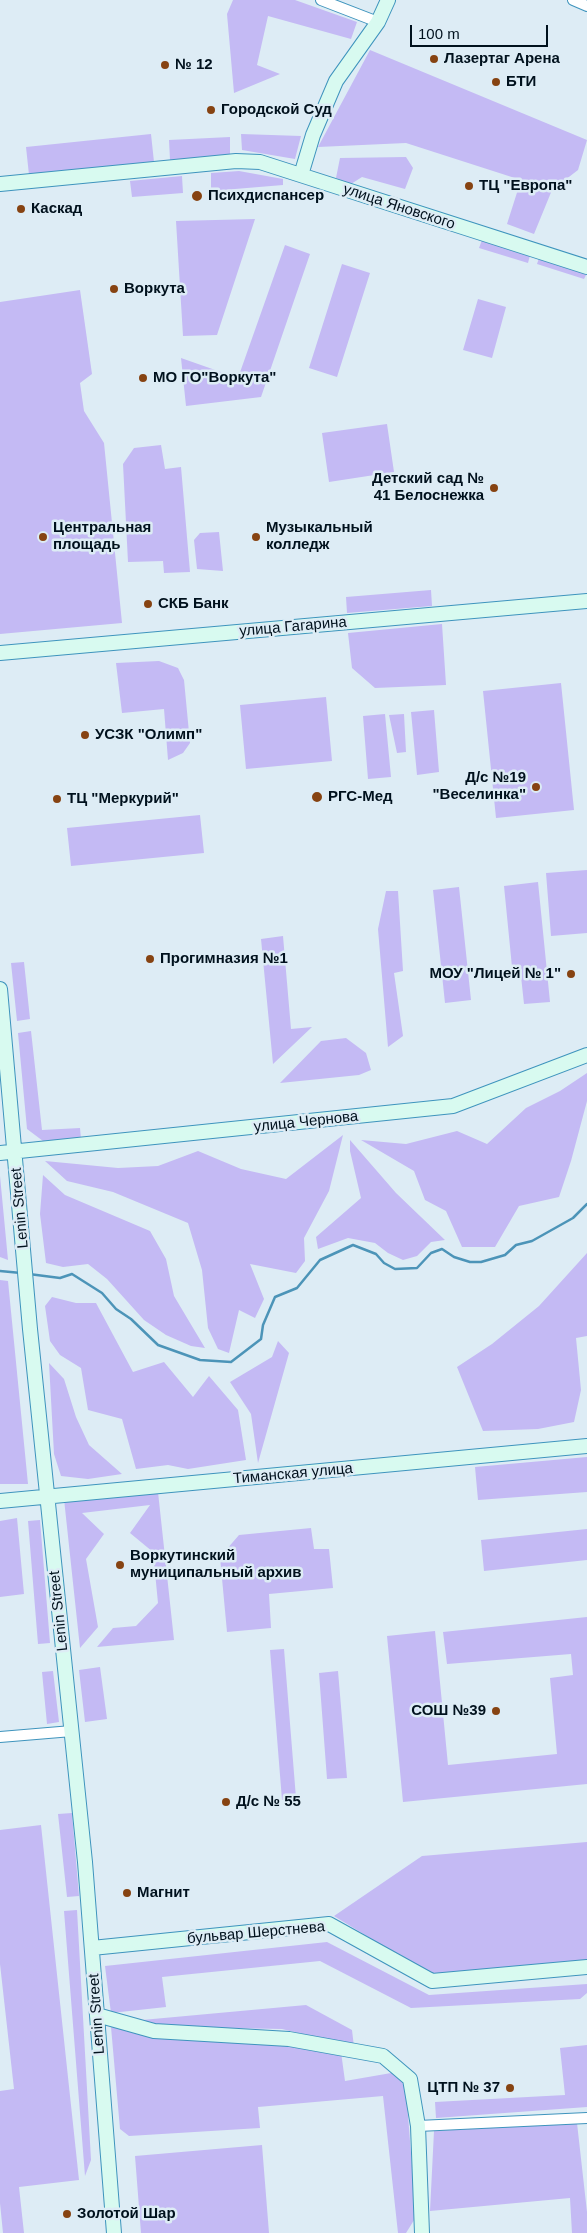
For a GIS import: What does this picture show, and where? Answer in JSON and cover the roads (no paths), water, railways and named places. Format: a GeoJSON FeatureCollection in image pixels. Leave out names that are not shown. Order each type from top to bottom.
{"type":"FeatureCollection","features":[{"type":"Feature","properties":{"kind":"main road"},"geometry":{"type":"LineString","coordinates":[[301,175],[313,135],[336,81],[378,22],[388,0]]}},
{"type":"Feature","properties":{"kind":"main road","name":"улица Яновского"},"geometry":{"type":"LineString","coordinates":[[0,184],[236,162],[260,162],[587,267]]}},
{"type":"Feature","properties":{"kind":"main road","name":"улица Гагарина"},"geometry":{"type":"LineString","coordinates":[[0,654],[587,600]]}},
{"type":"Feature","properties":{"kind":"main road","name":"Lenin Street"},"geometry":{"type":"LineString","coordinates":[[0,989],[30,1329],[72,1731],[92,1948],[114,2233]]}},
{"type":"Feature","properties":{"kind":"main road","name":"улица Чернова"},"geometry":{"type":"LineString","coordinates":[[0,1153],[453,1106],[587,1055]]}},
{"type":"Feature","properties":{"kind":"main road","name":"Тиманская улица"},"geometry":{"type":"LineString","coordinates":[[0,1501],[587,1446]]}},
{"type":"Feature","properties":{"kind":"main road","name":"бульвар Шерстнева"},"geometry":{"type":"LineString","coordinates":[[92,1948],[329,1924],[432,1980],[587,1967]]}},
{"type":"Feature","properties":{"kind":"main road"},"geometry":{"type":"LineString","coordinates":[[97,2015],[154,2031],[288,2038],[383,2056],[410,2079],[418,2126],[422,2233]]}},
{"type":"Feature","properties":{"kind":"street"},"geometry":{"type":"LineString","coordinates":[[321,0],[378,22]]}},
{"type":"Feature","properties":{"kind":"street"},"geometry":{"type":"LineString","coordinates":[[573,0],[587,6]]}},
{"type":"Feature","properties":{"kind":"street"},"geometry":{"type":"LineString","coordinates":[[0,1737],[72,1731]]}},
{"type":"Feature","properties":{"kind":"street"},"geometry":{"type":"LineString","coordinates":[[418,2126],[587,2118]]}},
{"type":"Feature","properties":{"kind":"waterway"},"geometry":{"type":"LineString","coordinates":[[29,1274],[60,1278],[72,1274],[102,1293],[116,1309],[131,1319],[158,1345],[200,1360],[231,1362],[261,1339],[263,1325],[275,1297],[297,1288],[320,1260],[353,1245],[376,1254],[384,1263],[395,1269],[417,1268],[431,1253],[442,1249],[454,1257],[470,1262],[481,1262],[505,1255],[516,1245],[532,1241],[573,1218],[587,1204]]}},
{"type":"Feature","properties":{"kind":"waterway"},"geometry":{"type":"LineString","coordinates":[[0,1271],[21,1273]]}},
{"type":"Feature","properties":{"kind":"place","name":"Лазертаг Арена"},"geometry":{"type":"Point","coordinates":[434,59]}},
{"type":"Feature","properties":{"kind":"place","name":"№ 12"},"geometry":{"type":"Point","coordinates":[165,65]}},
{"type":"Feature","properties":{"kind":"place","name":"БТИ"},"geometry":{"type":"Point","coordinates":[496,82]}},
{"type":"Feature","properties":{"kind":"place","name":"Городской Суд"},"geometry":{"type":"Point","coordinates":[211,110]}},
{"type":"Feature","properties":{"kind":"place","name":"ТЦ \"Европа\""},"geometry":{"type":"Point","coordinates":[469,186]}},
{"type":"Feature","properties":{"kind":"place","name":"Психдиспансер"},"geometry":{"type":"Point","coordinates":[197,196]}},
{"type":"Feature","properties":{"kind":"place","name":"Каскад"},"geometry":{"type":"Point","coordinates":[21,209]}},
{"type":"Feature","properties":{"kind":"place","name":"Воркута"},"geometry":{"type":"Point","coordinates":[114,289]}},
{"type":"Feature","properties":{"kind":"place","name":"МО ГО\"Воркута\""},"geometry":{"type":"Point","coordinates":[143,378]}},
{"type":"Feature","properties":{"kind":"place","name":"Детский сад № 41 Белоснежка"},"geometry":{"type":"Point","coordinates":[494,488]}},
{"type":"Feature","properties":{"kind":"place","name":"Центральная площадь"},"geometry":{"type":"Point","coordinates":[43,537]}},
{"type":"Feature","properties":{"kind":"place","name":"Музыкальный колледж"},"geometry":{"type":"Point","coordinates":[256,537]}},
{"type":"Feature","properties":{"kind":"place","name":"СКБ Банк"},"geometry":{"type":"Point","coordinates":[148,604]}},
{"type":"Feature","properties":{"kind":"place","name":"УСЗК \"Олимп\""},"geometry":{"type":"Point","coordinates":[85,735]}},
{"type":"Feature","properties":{"kind":"place","name":"Д/с №19 \"Веселинка\""},"geometry":{"type":"Point","coordinates":[536,787]}},
{"type":"Feature","properties":{"kind":"place","name":"РГС-Мед"},"geometry":{"type":"Point","coordinates":[317,797]}},
{"type":"Feature","properties":{"kind":"place","name":"ТЦ \"Меркурий\""},"geometry":{"type":"Point","coordinates":[57,799]}},
{"type":"Feature","properties":{"kind":"place","name":"Прогимназия №1"},"geometry":{"type":"Point","coordinates":[150,959]}},
{"type":"Feature","properties":{"kind":"place","name":"МОУ \"Лицей № 1\""},"geometry":{"type":"Point","coordinates":[571,974]}},
{"type":"Feature","properties":{"kind":"place","name":"Воркутинский муниципальный архив"},"geometry":{"type":"Point","coordinates":[120,1565]}},
{"type":"Feature","properties":{"kind":"place","name":"СОШ №39"},"geometry":{"type":"Point","coordinates":[496,1711]}},
{"type":"Feature","properties":{"kind":"place","name":"Д/с № 55"},"geometry":{"type":"Point","coordinates":[226,1802]}},
{"type":"Feature","properties":{"kind":"place","name":"Магнит"},"geometry":{"type":"Point","coordinates":[127,1893]}},
{"type":"Feature","properties":{"kind":"place","name":"ЦТП № 37"},"geometry":{"type":"Point","coordinates":[510,2088]}},
{"type":"Feature","properties":{"kind":"place","name":"Золотой Шар"},"geometry":{"type":"Point","coordinates":[67,2214]}}]}
